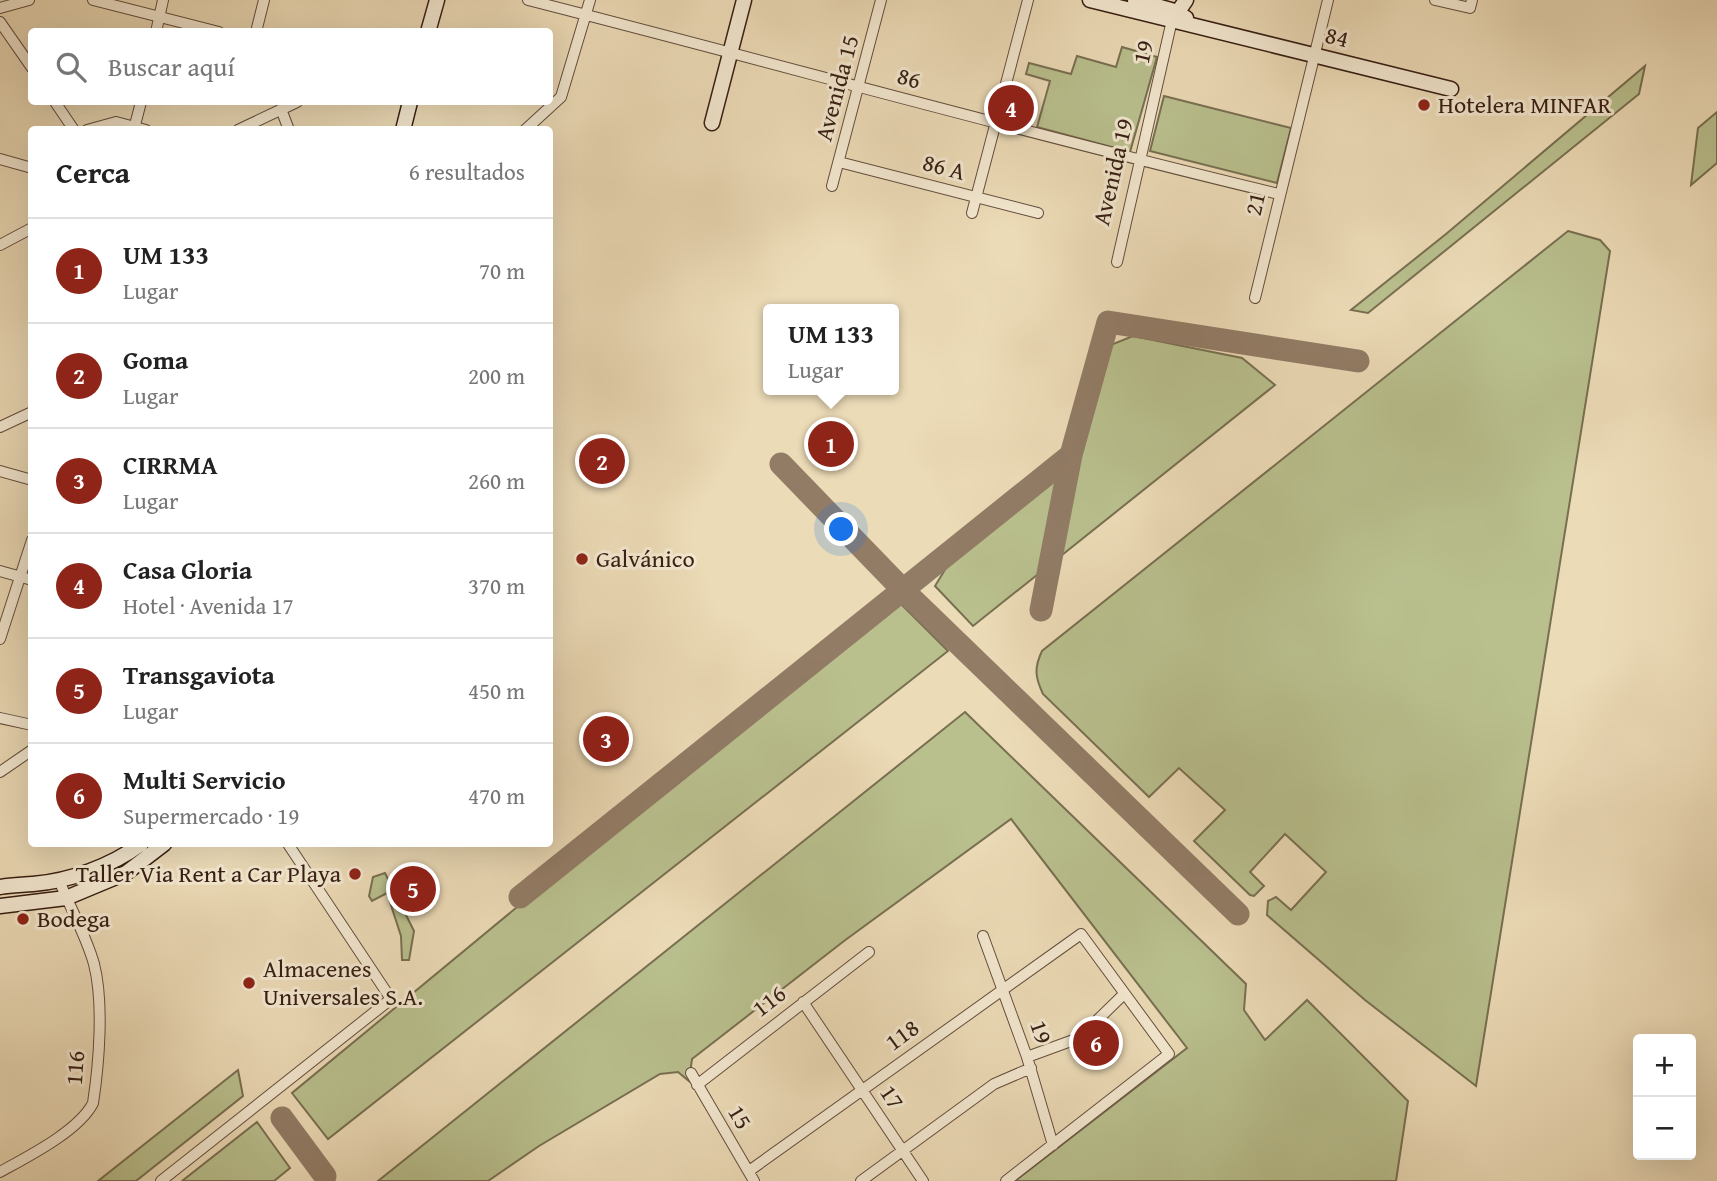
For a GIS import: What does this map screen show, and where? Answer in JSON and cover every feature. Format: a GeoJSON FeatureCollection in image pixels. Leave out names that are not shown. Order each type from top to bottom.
{"type":"FeatureCollection","features":[{"type":"Feature","properties":{"kind":"main road"},"geometry":{"type":"LineString","coordinates":[[429,28],[437,0]]}},
{"type":"Feature","properties":{"kind":"main road"},"geometry":{"type":"LineString","coordinates":[[712,123],[744,0]]}},
{"type":"Feature","properties":{"kind":"main road","name":"84"},"geometry":{"type":"LineString","coordinates":[[1090,0],[1174,11],[1314,52],[1452,87]]}},
{"type":"Feature","properties":{"kind":"main road"},"geometry":{"type":"LineString","coordinates":[[1135,0],[1174,11],[1186,0]]}},
{"type":"Feature","properties":{"kind":"main road"},"geometry":{"type":"LineString","coordinates":[[404,126],[409,105]]}},
{"type":"Feature","properties":{"kind":"main road"},"geometry":{"type":"LineString","coordinates":[[1,886],[59,880],[113,860],[136,847]]}},
{"type":"Feature","properties":{"kind":"main road"},"geometry":{"type":"LineString","coordinates":[[0,905],[60,899],[126,873],[160,847]]}},
{"type":"Feature","properties":{"kind":"street"},"geometry":{"type":"LineString","coordinates":[[0,8],[29,0]]}},
{"type":"Feature","properties":{"kind":"street"},"geometry":{"type":"LineString","coordinates":[[93,0],[203,28]]}},
{"type":"Feature","properties":{"kind":"street"},"geometry":{"type":"LineString","coordinates":[[157,28],[163,0]]}},
{"type":"Feature","properties":{"kind":"street"},"geometry":{"type":"LineString","coordinates":[[257,28],[264,0]]}},
{"type":"Feature","properties":{"kind":"street","name":"86"},"geometry":{"type":"LineString","coordinates":[[528,0],[731,51],[995,125],[1279,194]]}},
{"type":"Feature","properties":{"kind":"street"},"geometry":{"type":"LineString","coordinates":[[553,104],[561,97],[590,0]]}},
{"type":"Feature","properties":{"kind":"street","name":"Avenida 15"},"geometry":{"type":"LineString","coordinates":[[832,186],[881,0]]}},
{"type":"Feature","properties":{"kind":"street"},"geometry":{"type":"LineString","coordinates":[[972,213],[1028,0]]}},
{"type":"Feature","properties":{"kind":"street","name":"21"},"geometry":{"type":"LineString","coordinates":[[1255,298],[1328,0]]}},
{"type":"Feature","properties":{"kind":"street"},"geometry":{"type":"LineString","coordinates":[[1435,0],[1471,4]]}},
{"type":"Feature","properties":{"kind":"street","name":"19"},"geometry":{"type":"LineString","coordinates":[[1154,93],[1174,11]]}},
{"type":"Feature","properties":{"kind":"street"},"geometry":{"type":"LineString","coordinates":[[0,22],[28,62]]}},
{"type":"Feature","properties":{"kind":"street","name":"Avenida 19"},"geometry":{"type":"LineString","coordinates":[[1117,261],[1154,93]]}},
{"type":"Feature","properties":{"kind":"street"},"geometry":{"type":"LineString","coordinates":[[57,105],[71,126]]}},
{"type":"Feature","properties":{"kind":"street"},"geometry":{"type":"LineString","coordinates":[[102,126],[116,122],[135,125],[140,105]]}},
{"type":"Feature","properties":{"kind":"street"},"geometry":{"type":"LineString","coordinates":[[246,126],[290,105]]}},
{"type":"Feature","properties":{"kind":"street"},"geometry":{"type":"LineString","coordinates":[[529,126],[552,105]]}},
{"type":"Feature","properties":{"kind":"street"},"geometry":{"type":"LineString","coordinates":[[281,109],[287,126]]}},
{"type":"Feature","properties":{"kind":"street"},"geometry":{"type":"LineString","coordinates":[[0,159],[28,167]]}},
{"type":"Feature","properties":{"kind":"street","name":"86 A"},"geometry":{"type":"LineString","coordinates":[[839,162],[1038,214]]}},
{"type":"Feature","properties":{"kind":"street"},"geometry":{"type":"LineString","coordinates":[[0,245],[28,230]]}},
{"type":"Feature","properties":{"kind":"street"},"geometry":{"type":"LineString","coordinates":[[0,427],[28,414]]}},
{"type":"Feature","properties":{"kind":"street"},"geometry":{"type":"LineString","coordinates":[[0,471],[28,480]]}},
{"type":"Feature","properties":{"kind":"street"},"geometry":{"type":"LineString","coordinates":[[0,639],[28,552]]}},
{"type":"Feature","properties":{"kind":"street"},"geometry":{"type":"LineString","coordinates":[[0,571],[28,579]]}},
{"type":"Feature","properties":{"kind":"street"},"geometry":{"type":"LineString","coordinates":[[0,718],[28,724]]}},
{"type":"Feature","properties":{"kind":"street"},"geometry":{"type":"LineString","coordinates":[[0,772],[28,753]]}},
{"type":"Feature","properties":{"kind":"street"},"geometry":{"type":"LineString","coordinates":[[161,1181],[391,999],[290,847]]}},
{"type":"Feature","properties":{"kind":"street","name":"116"},"geometry":{"type":"LineString","coordinates":[[0,1172],[57,1137],[88,1112],[93,1103],[98,1031],[97,981],[77,923],[60,899],[59,880]]}},
{"type":"Feature","properties":{"kind":"street","name":"118"},"geometry":{"type":"LineString","coordinates":[[752,1176],[862,1090],[1081,934],[1124,994]]}},
{"type":"Feature","properties":{"kind":"street","name":"19"},"geometry":{"type":"LineString","coordinates":[[983,936],[1031,1068],[1053,1145]]}},
{"type":"Feature","properties":{"kind":"street","name":"116"},"geometry":{"type":"LineString","coordinates":[[697,1085],[869,952]]}},
{"type":"Feature","properties":{"kind":"street"},"geometry":{"type":"LineString","coordinates":[[1006,1181],[1169,1054],[1124,994],[1079,1038],[1027,1057]]}},
{"type":"Feature","properties":{"kind":"street","name":"17"},"geometry":{"type":"LineString","coordinates":[[803,1002],[923,1181]]}},
{"type":"Feature","properties":{"kind":"street"},"geometry":{"type":"LineString","coordinates":[[861,1181],[994,1084],[1031,1068]]}},
{"type":"Feature","properties":{"kind":"street","name":"15"},"geometry":{"type":"LineString","coordinates":[[691,1073],[752,1176]]}},
{"type":"Feature","properties":{"kind":"green space"},"geometry":{"type":"Polygon","coordinates":[[[1122,47],[1157,57],[1130,152],[1037,127],[1050,81],[1026,74],[1029,63],[1071,74],[1077,56],[1116,67],[1122,47]]]}},
{"type":"Feature","properties":{"kind":"green space"},"geometry":{"type":"Polygon","coordinates":[[[1645,66],[1639,94],[1368,313],[1351,310],[1446,234],[1645,66]]]}},
{"type":"Feature","properties":{"kind":"green space"},"geometry":{"type":"Polygon","coordinates":[[[1164,96],[1291,128],[1277,183],[1150,151],[1164,96]]]}},
{"type":"Feature","properties":{"kind":"green space"},"geometry":{"type":"Polygon","coordinates":[[[1717,112],[1717,163],[1691,185],[1698,128],[1717,112]]]}},
{"type":"Feature","properties":{"kind":"green space"},"geometry":{"type":"Polygon","coordinates":[[[1568,231],[1600,240],[1610,251],[1476,1086],[1365,1000],[1267,915],[1268,901],[1276,897],[1291,910],[1326,872],[1285,834],[1250,872],[1264,886],[1254,896],[1250,895],[1194,841],[1225,810],[1179,768],[1149,797],[1043,694],[1037,668],[1042,651],[1568,231]]]}},
{"type":"Feature","properties":{"kind":"green space"},"geometry":{"type":"Polygon","coordinates":[[[1133,336],[1242,358],[1275,385],[973,626],[935,586],[949,563],[1083,450],[1106,353],[1113,344],[1133,336]]]}},
{"type":"Feature","properties":{"kind":"green space"},"geometry":{"type":"Polygon","coordinates":[[[900,603],[948,651],[328,1139],[292,1093],[637,808],[900,603]]]}},
{"type":"Feature","properties":{"kind":"green space"},"geometry":{"type":"Polygon","coordinates":[[[965,712],[1246,984],[1244,1010],[1265,1040],[1307,1000],[1408,1101],[1396,1181],[1015,1181],[1187,1048],[1011,819],[844,941],[692,1059],[689,1081],[678,1072],[660,1074],[539,1146],[488,1181],[378,1181],[965,712]]]}},
{"type":"Feature","properties":{"kind":"green space"},"geometry":{"type":"Polygon","coordinates":[[[385,873],[414,931],[409,960],[402,960],[401,936],[387,893],[372,901],[369,896],[373,877],[385,873]]]}},
{"type":"Feature","properties":{"kind":"green space"},"geometry":{"type":"Polygon","coordinates":[[[238,1070],[243,1096],[136,1181],[98,1181],[238,1070]]]}},
{"type":"Feature","properties":{"kind":"green space"},"geometry":{"type":"Polygon","coordinates":[[[257,1122],[290,1168],[274,1181],[182,1181],[257,1122]]]}},
{"type":"Feature","properties":{"kind":"taxiway"},"geometry":{"type":"LineString","coordinates":[[1041,610],[1071,455],[1108,322],[1358,361]]}},
{"type":"Feature","properties":{"kind":"taxiway"},"geometry":{"type":"LineString","coordinates":[[520,897],[1071,455]]}},
{"type":"Feature","properties":{"kind":"taxiway"},"geometry":{"type":"LineString","coordinates":[[781,464],[904,591],[1238,914]]}},
{"type":"Feature","properties":{"kind":"taxiway"},"geometry":{"type":"LineString","coordinates":[[282,1118],[325,1176]]}},
{"type":"Feature","properties":{"kind":"place","name":"Hotelera MINFAR"},"geometry":{"type":"Point","coordinates":[1424,105]}},
{"type":"Feature","properties":{"kind":"place","name":"Casa Gloria"},"geometry":{"type":"Point","coordinates":[1011,108]}},
{"type":"Feature","properties":{"kind":"place","name":"UM 133"},"geometry":{"type":"Point","coordinates":[831,444]}},
{"type":"Feature","properties":{"kind":"place","name":"Goma"},"geometry":{"type":"Point","coordinates":[602,461]}},
{"type":"Feature","properties":{"kind":"place","name":"Galvánico"},"geometry":{"type":"Point","coordinates":[582,559]}},
{"type":"Feature","properties":{"kind":"place","name":"CIRRMA"},"geometry":{"type":"Point","coordinates":[606,739]}},
{"type":"Feature","properties":{"kind":"place","name":"Taller Via Rent a Car Playa"},"geometry":{"type":"Point","coordinates":[355,874]}},
{"type":"Feature","properties":{"kind":"place","name":"Transgaviota"},"geometry":{"type":"Point","coordinates":[413,889]}},
{"type":"Feature","properties":{"kind":"place","name":"Bodega"},"geometry":{"type":"Point","coordinates":[23,919]}},
{"type":"Feature","properties":{"kind":"place","name":"Almacenes Universales S.A."},"geometry":{"type":"Point","coordinates":[249,983]}},
{"type":"Feature","properties":{"kind":"place","name":"Multi Servicio"},"geometry":{"type":"Point","coordinates":[1096,1043]}}]}
